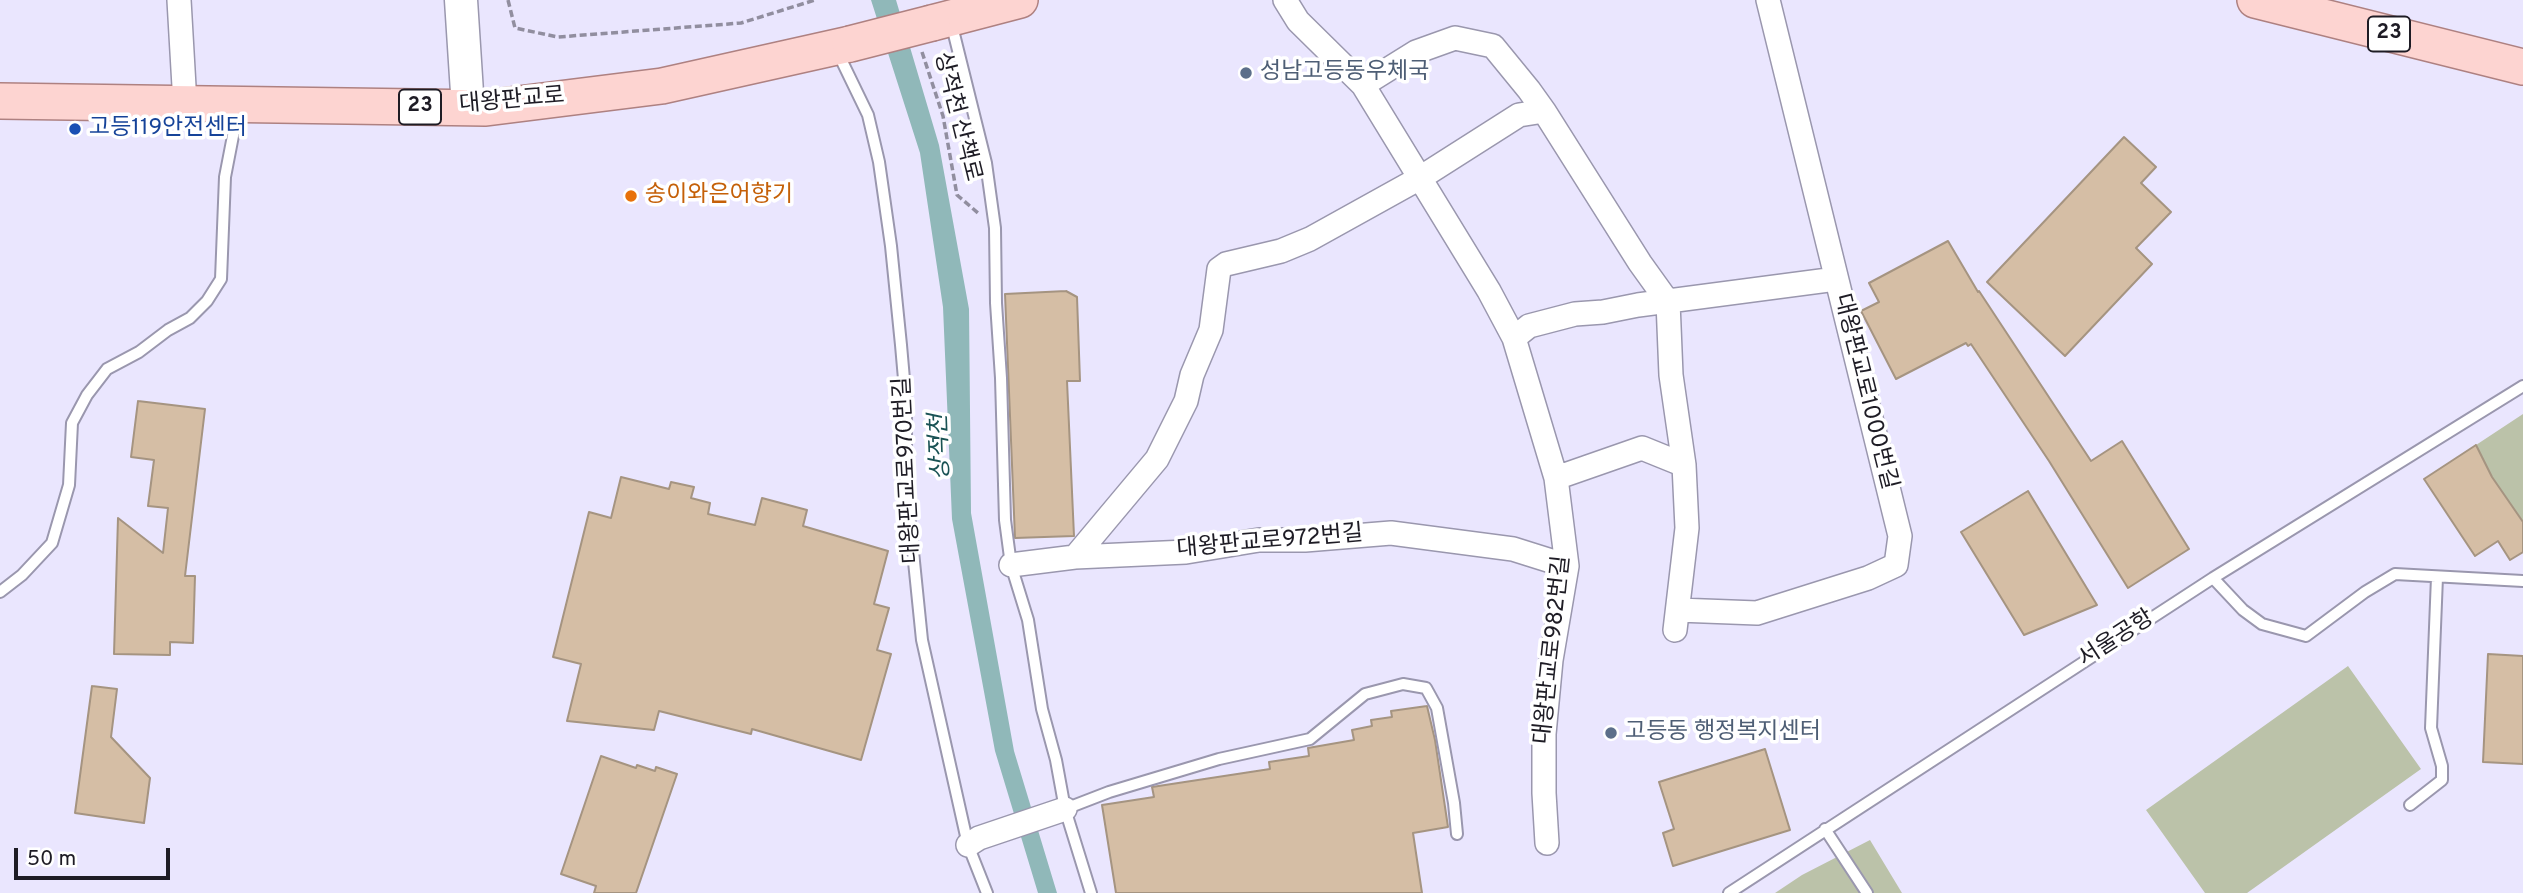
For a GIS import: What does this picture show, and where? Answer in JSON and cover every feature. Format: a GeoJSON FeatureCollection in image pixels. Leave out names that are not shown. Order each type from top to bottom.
{"type":"FeatureCollection","features":[{"type":"Feature","properties":{"kind":"main road"},"geometry":{"type":"LineString","coordinates":[[461,0],[468,108]]}},
{"type":"Feature","properties":{"kind":"main road","name":"23"},"geometry":{"type":"LineString","coordinates":[[843,46],[934,31],[1020,0]]}},
{"type":"Feature","properties":{"kind":"main road","name":"23"},"geometry":{"type":"LineString","coordinates":[[2255,0],[2523,67]]}},
{"type":"Feature","properties":{"kind":"main road","name":"대왕판교로"},"geometry":{"type":"LineString","coordinates":[[0,101],[486,108],[662,86],[843,46]]}},
{"type":"Feature","properties":{"kind":"street"},"geometry":{"type":"LineString","coordinates":[[180,0],[185,104]]}},
{"type":"Feature","properties":{"kind":"street","name":"대왕판교로982번길"},"geometry":{"type":"LineString","coordinates":[[1285,0],[1298,21],[1363,85],[1489,291],[1514,338],[1556,478],[1567,566],[1551,660],[1544,734],[1547,843]]}},
{"type":"Feature","properties":{"kind":"street","name":"대왕판교로1000번길"},"geometry":{"type":"LineString","coordinates":[[1684,465],[1687,528],[1676,620],[1757,612],[1868,578],[1896,565],[1900,536],[1768,0]]}},
{"type":"Feature","properties":{"kind":"street"},"geometry":{"type":"LineString","coordinates":[[1363,85],[1416,52],[1455,38],[1493,46],[1530,90],[1640,263],[1668,302],[1671,375],[1684,465]]}},
{"type":"Feature","properties":{"kind":"street"},"geometry":{"type":"LineString","coordinates":[[1075,556],[1157,459],[1186,401],[1192,375],[1211,330],[1219,269],[1226,264],[1281,251],[1310,239],[1420,178],[1520,115],[1544,111]]}},
{"type":"Feature","properties":{"kind":"street"},"geometry":{"type":"LineString","coordinates":[[1514,338],[1529,326],[1575,314],[1836,279]]}},
{"type":"Feature","properties":{"kind":"street"},"geometry":{"type":"LineString","coordinates":[[1556,478],[1642,448],[1684,465]]}},
{"type":"Feature","properties":{"kind":"street","name":"대왕판교로972번길"},"geometry":{"type":"LineString","coordinates":[[1012,565],[1075,556],[1186,552],[1259,540],[1306,540],[1391,533],[1513,549],[1567,566]]}},
{"type":"Feature","properties":{"kind":"street"},"geometry":{"type":"LineString","coordinates":[[974,841],[1060,811]]}},
{"type":"Feature","properties":{"kind":"lane"},"geometry":{"type":"LineString","coordinates":[[934,31],[986,163],[995,228],[1005,520],[1012,565],[1028,620],[1042,709],[1056,761],[1060,811],[1091,893]]}},
{"type":"Feature","properties":{"kind":"lane","name":"대왕판교로970번길"},"geometry":{"type":"LineString","coordinates":[[843,46],[868,115],[879,162],[891,246],[906,402],[905,483],[922,640],[987,893]]}},
{"type":"Feature","properties":{"kind":"lane"},"geometry":{"type":"LineString","coordinates":[[0,592],[22,575],[52,543],[69,485],[72,423],[87,395],[107,369],[139,352],[168,330],[190,318],[207,301],[221,279],[225,177],[239,105]]}},
{"type":"Feature","properties":{"kind":"lane","name":"서울공항"},"geometry":{"type":"LineString","coordinates":[[1729,893],[2213,578],[2523,386]]}},
{"type":"Feature","properties":{"kind":"lane"},"geometry":{"type":"LineString","coordinates":[[2213,578],[2243,610],[2262,624],[2306,636],[2365,592],[2395,574],[2523,581]]}},
{"type":"Feature","properties":{"kind":"lane"},"geometry":{"type":"LineString","coordinates":[[2410,805],[2442,780],[2442,766],[2431,728],[2437,577]]}},
{"type":"Feature","properties":{"kind":"lane"},"geometry":{"type":"LineString","coordinates":[[1060,811],[1109,792],[1219,759],[1310,739],[1366,694],[1403,684],[1426,688],[1437,708],[1457,834]]}},
{"type":"Feature","properties":{"kind":"lane"},"geometry":{"type":"LineString","coordinates":[[1825,830],[1867,893]]}},
{"type":"Feature","properties":{"kind":"path"},"geometry":{"type":"LineString","coordinates":[[508,0],[515,28],[558,37],[741,23],[816,0]]}},
{"type":"Feature","properties":{"kind":"path","name":"상적천 산책로"},"geometry":{"type":"LineString","coordinates":[[934,31],[943,116],[957,195],[995,228]]}},
{"type":"Feature","properties":{"kind":"shaded area"},"geometry":{"type":"Polygon","coordinates":[[[871,0],[896,0],[939,145],[969,309],[971,513],[1014,751],[1057,893],[1038,893],[995,751],[952,519],[943,307],[920,153],[871,0]]]}},
{"type":"Feature","properties":{"kind":"shaded area"},"geometry":{"type":"Polygon","coordinates":[[[2523,414],[2523,522],[2492,477],[2476,445],[2523,414]]]}},
{"type":"Feature","properties":{"kind":"shaded area"},"geometry":{"type":"Polygon","coordinates":[[[2348,666],[2421,769],[2247,893],[2205,893],[2146,810],[2348,666]]]}},
{"type":"Feature","properties":{"kind":"shaded area"},"geometry":{"type":"Polygon","coordinates":[[[1870,840],[1902,893],[1775,893],[1802,875],[1870,840]]]}},
{"type":"Feature","properties":{"kind":"building"},"geometry":{"type":"Polygon","coordinates":[[[2124,137],[2156,167],[2141,183],[2171,212],[2136,248],[2152,264],[2065,356],[1987,282],[2124,137]]]}},
{"type":"Feature","properties":{"kind":"building"},"geometry":{"type":"Polygon","coordinates":[[[1948,241],[1978,292],[2091,461],[2122,441],[2189,549],[2128,588],[2049,461],[1971,344],[1968,346],[1966,343],[1896,379],[1861,311],[1879,302],[1869,283],[1948,241]]]}},
{"type":"Feature","properties":{"kind":"building"},"geometry":{"type":"Polygon","coordinates":[[[1066,291],[1077,297],[1080,381],[1067,381],[1074,536],[1015,538],[1005,294],[1066,291]]]}},
{"type":"Feature","properties":{"kind":"building"},"geometry":{"type":"Polygon","coordinates":[[[138,401],[205,409],[185,576],[195,576],[193,643],[170,642],[170,655],[114,654],[118,518],[163,553],[168,508],[148,506],[154,460],[131,457],[138,401]]]}},
{"type":"Feature","properties":{"kind":"building"},"geometry":{"type":"Polygon","coordinates":[[[2476,445],[2492,477],[2523,522],[2523,552],[2510,560],[2498,541],[2475,556],[2424,479],[2476,445]]]}},
{"type":"Feature","properties":{"kind":"building"},"geometry":{"type":"Polygon","coordinates":[[[621,477],[669,489],[671,482],[694,487],[691,498],[710,503],[708,514],[755,525],[762,498],[807,510],[803,526],[888,551],[874,604],[889,608],[877,650],[891,654],[861,760],[752,729],[751,734],[659,711],[654,730],[567,721],[581,664],[553,657],[589,512],[611,518],[621,477]]]}},
{"type":"Feature","properties":{"kind":"building"},"geometry":{"type":"Polygon","coordinates":[[[2028,491],[2097,605],[2024,635],[1961,532],[2028,491]]]}},
{"type":"Feature","properties":{"kind":"building"},"geometry":{"type":"Polygon","coordinates":[[[2488,654],[2523,656],[2523,764],[2483,762],[2488,654]]]}},
{"type":"Feature","properties":{"kind":"building"},"geometry":{"type":"Polygon","coordinates":[[[92,686],[117,689],[111,737],[150,778],[144,823],[75,813],[92,686]]]}},
{"type":"Feature","properties":{"kind":"building"},"geometry":{"type":"Polygon","coordinates":[[[1427,706],[1448,827],[1413,833],[1422,893],[1116,893],[1102,805],[1154,797],[1152,787],[1270,769],[1269,762],[1309,756],[1308,748],[1354,740],[1352,730],[1372,726],[1371,720],[1392,717],[1391,711],[1427,706]]]}},
{"type":"Feature","properties":{"kind":"building"},"geometry":{"type":"Polygon","coordinates":[[[1765,749],[1790,830],[1673,866],[1663,833],[1674,829],[1659,782],[1765,749]]]}},
{"type":"Feature","properties":{"kind":"building"},"geometry":{"type":"Polygon","coordinates":[[[601,756],[636,768],[637,765],[655,771],[656,767],[677,774],[636,893],[594,893],[596,886],[561,874],[601,756]]]}},
{"type":"Feature","properties":{"kind":"place","name":"성남고등동우체국"},"geometry":{"type":"Point","coordinates":[1246,73]}},
{"type":"Feature","properties":{"kind":"place","name":"고등119안전센터"},"geometry":{"type":"Point","coordinates":[75,129]}},
{"type":"Feature","properties":{"kind":"place","name":"송이와은어향기"},"geometry":{"type":"Point","coordinates":[631,196]}},
{"type":"Feature","properties":{"kind":"place","name":"고등동 행정복지센터"},"geometry":{"type":"Point","coordinates":[1611,733]}},
{"type":"Feature","properties":{"kind":"water label","name":"상적천"},"geometry":{"type":"Point","coordinates":[942,447]}}]}
